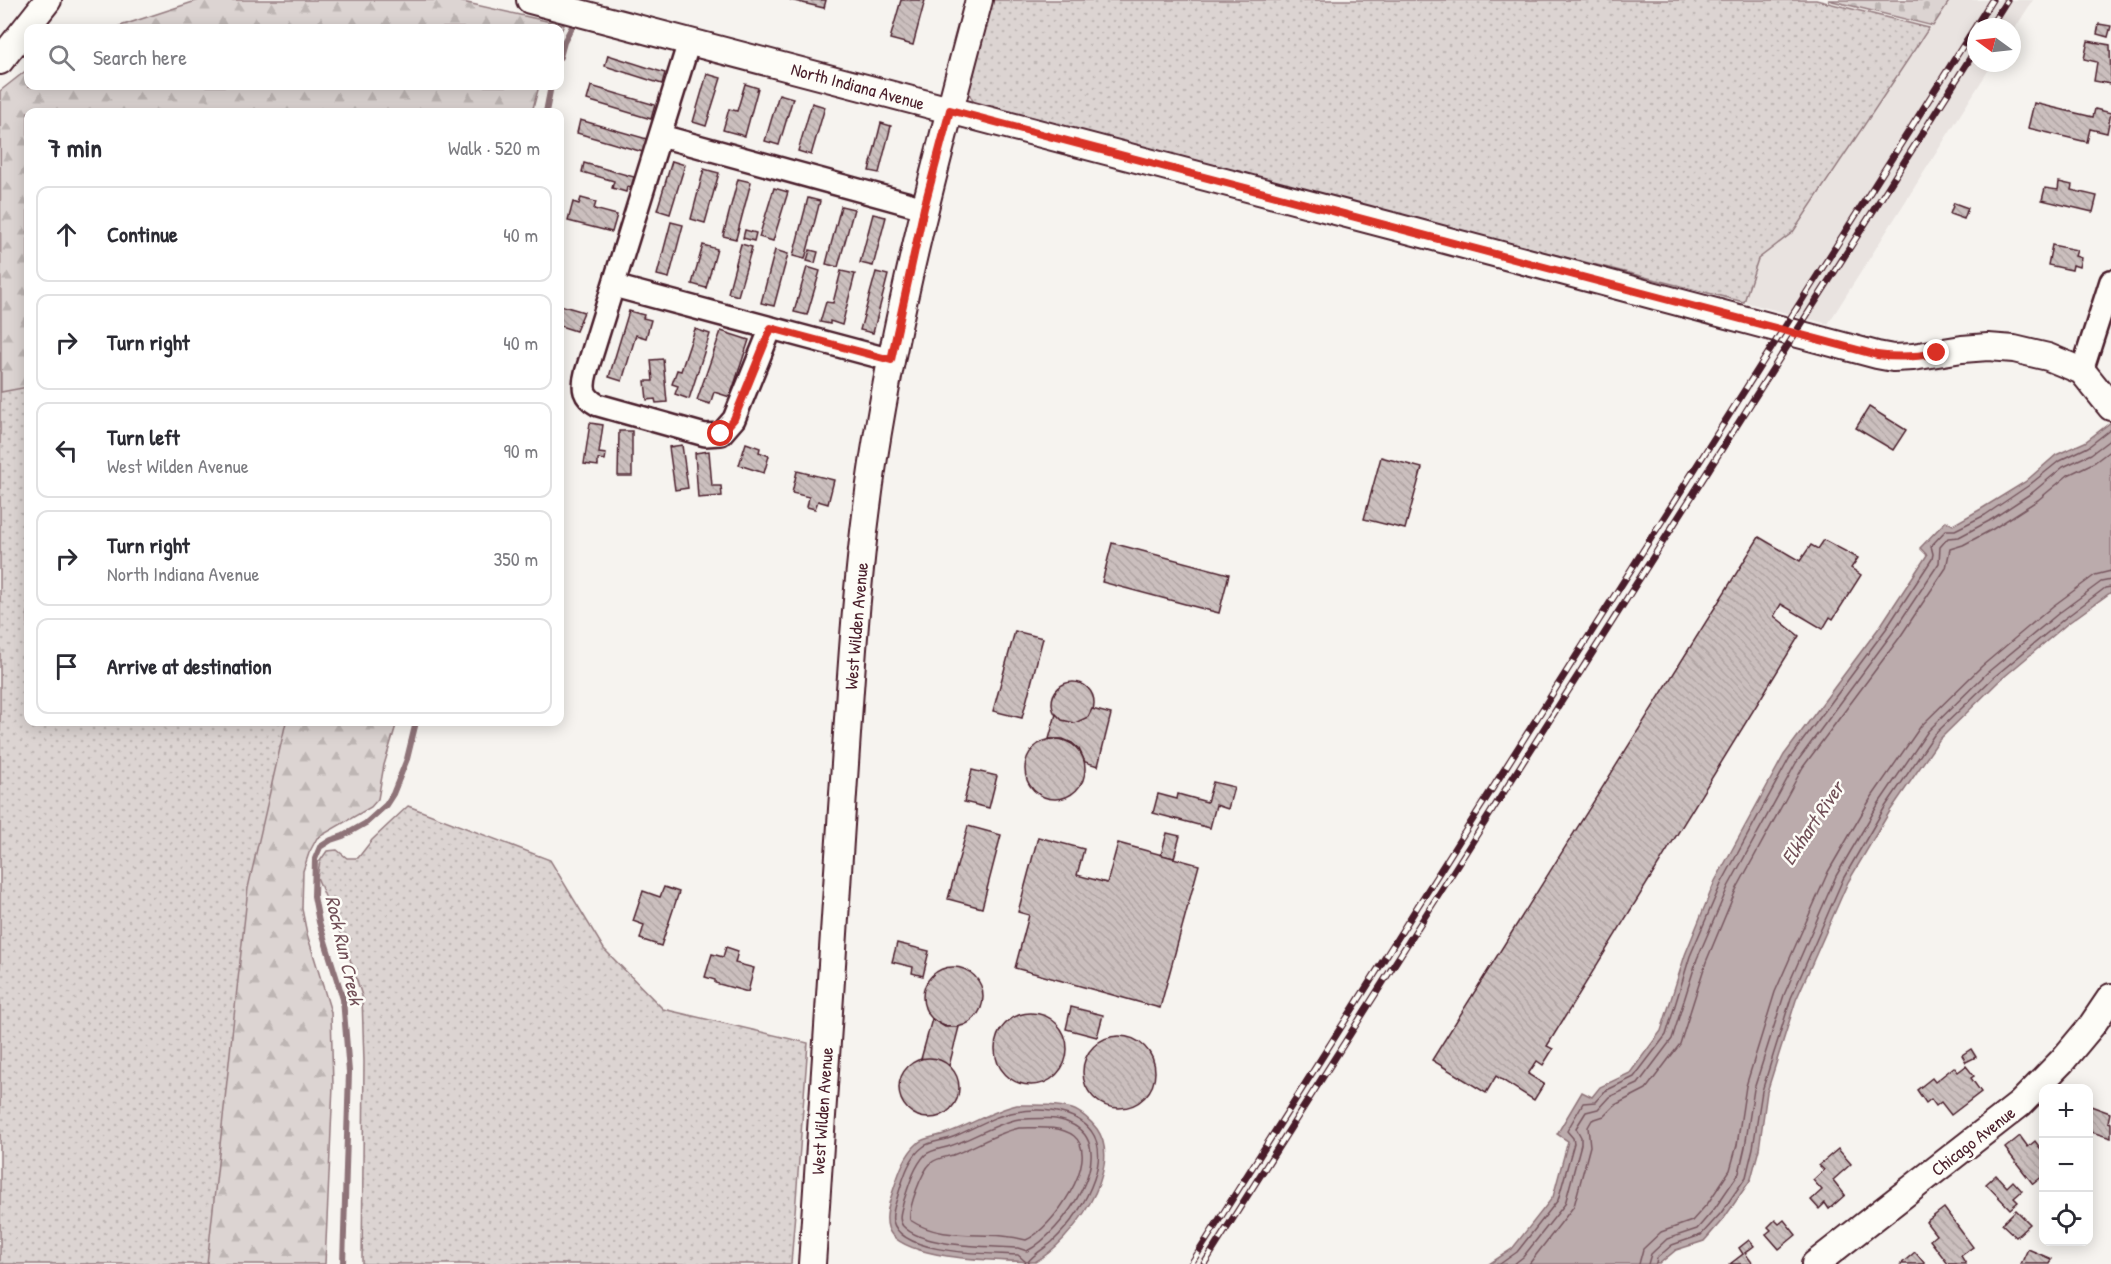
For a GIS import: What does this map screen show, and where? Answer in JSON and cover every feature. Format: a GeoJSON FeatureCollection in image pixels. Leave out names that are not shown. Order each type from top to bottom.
{"type":"FeatureCollection","features":[{"type":"Feature","properties":{"kind":"street"},"geometry":{"type":"LineString","coordinates":[[29,24],[48,0]]}},
{"type":"Feature","properties":{"kind":"street","name":"North Indiana Avenue"},"geometry":{"type":"LineString","coordinates":[[530,0],[1877,355],[1893,358],[1913,357],[1988,347],[2014,349],[2048,357],[2082,371],[2111,407]]}},
{"type":"Feature","properties":{"kind":"street","name":"West Wilden Avenue"},"geometry":{"type":"LineString","coordinates":[[812,1264],[857,603],[874,459],[891,360],[924,208],[979,0]]}},
{"type":"Feature","properties":{"kind":"street"},"geometry":{"type":"LineString","coordinates":[[0,61],[24,30]]}},
{"type":"Feature","properties":{"kind":"street"},"geometry":{"type":"LineString","coordinates":[[689,42],[583,383],[584,393],[589,400],[598,405],[705,435],[721,434],[734,419],[771,328]]}},
{"type":"Feature","properties":{"kind":"street"},"geometry":{"type":"LineString","coordinates":[[661,136],[924,208]]}},
{"type":"Feature","properties":{"kind":"street"},"geometry":{"type":"LineString","coordinates":[[2082,371],[2111,281]]}},
{"type":"Feature","properties":{"kind":"street"},"geometry":{"type":"LineString","coordinates":[[614,285],[891,360]]}},
{"type":"Feature","properties":{"kind":"street","name":"Chicago Avenue"},"geometry":{"type":"LineString","coordinates":[[1815,1264],[2020,1104],[2062,1061],[2092,1025],[2111,997]]}},
{"type":"Feature","properties":{"kind":"shaded area"},"geometry":{"type":"Polygon","coordinates":[[[1950,0],[2033,0],[2021,19],[1967,18],[1967,72],[1987,72],[1828,324],[1744,302],[1758,259],[1793,232],[1864,123],[1950,0]]]}},
{"type":"Feature","properties":{"kind":"green space"},"geometry":{"type":"Polygon","coordinates":[[[199,0],[454,0],[560,24],[126,24],[199,0]]]}},
{"type":"Feature","properties":{"kind":"green space"},"geometry":{"type":"Polygon","coordinates":[[[991,0],[1816,0],[1929,28],[1793,232],[1758,259],[1744,302],[985,111],[973,101],[968,86],[991,0]]]}},
{"type":"Feature","properties":{"kind":"green space"},"geometry":{"type":"Polygon","coordinates":[[[1828,0],[1950,0],[1933,26],[1828,0]]]}},
{"type":"Feature","properties":{"kind":"green space"},"geometry":{"type":"Polygon","coordinates":[[[24,72],[24,90],[538,90],[533,108],[24,108],[24,388],[1,392],[0,91],[24,72]]]}},
{"type":"Feature","properties":{"kind":"green space"},"geometry":{"type":"Polygon","coordinates":[[[0,352],[24,365],[24,726],[291,726],[214,1264],[0,1264],[0,352]]]}},
{"type":"Feature","properties":{"kind":"green space"},"geometry":{"type":"Polygon","coordinates":[[[285,726],[396,726],[384,765],[378,799],[371,807],[317,838],[303,871],[302,909],[307,934],[331,1012],[333,1086],[325,1264],[207,1264],[248,888],[285,726]]]}},
{"type":"Feature","properties":{"kind":"green space"},"geometry":{"type":"Polygon","coordinates":[[[408,806],[550,860],[604,949],[663,1009],[808,1043],[791,1264],[362,1264],[364,1062],[362,996],[347,950],[317,877],[320,861],[327,851],[337,850],[347,858],[358,858],[372,840],[408,806]]]}},
{"type":"Feature","properties":{"kind":"water","name":"Elkhart River"},"geometry":{"type":"Polygon","coordinates":[[[2111,422],[2111,592],[2067,624],[1998,682],[1939,740],[1890,811],[1848,882],[1796,1000],[1767,1092],[1759,1149],[1751,1179],[1725,1217],[1704,1241],[1676,1250],[1659,1264],[1489,1264],[1512,1249],[1553,1197],[1568,1141],[1557,1134],[1582,1092],[1592,1097],[1600,1087],[1630,1073],[1661,1031],[1685,955],[1715,881],[1784,755],[1881,625],[1927,555],[1920,548],[1946,521],[1953,525],[1981,509],[2025,482],[2056,455],[2085,442],[2111,422]]]}},
{"type":"Feature","properties":{"kind":"water"},"geometry":{"type":"Polygon","coordinates":[[[1017,1105],[1065,1107],[1075,1110],[1095,1126],[1104,1145],[1104,1164],[1099,1183],[1078,1222],[1064,1238],[1035,1262],[959,1258],[919,1250],[903,1244],[892,1235],[887,1222],[889,1204],[901,1169],[912,1149],[923,1139],[953,1131],[1017,1105]]]}},
{"type":"Feature","properties":{"kind":"building"},"geometry":{"type":"Polygon","coordinates":[[[790,0],[826,0],[824,8],[790,0]]]}},
{"type":"Feature","properties":{"kind":"building"},"geometry":{"type":"Polygon","coordinates":[[[901,0],[925,0],[913,45],[890,39],[901,0]]]}},
{"type":"Feature","properties":{"kind":"building"},"geometry":{"type":"Polygon","coordinates":[[[2099,24],[2111,26],[2108,37],[2097,34],[2099,24]]]}},
{"type":"Feature","properties":{"kind":"building"},"geometry":{"type":"Polygon","coordinates":[[[2088,41],[2110,45],[2111,84],[2094,81],[2097,62],[2084,59],[2088,41]]]}},
{"type":"Feature","properties":{"kind":"building"},"geometry":{"type":"Polygon","coordinates":[[[608,55],[665,73],[662,84],[605,66],[608,55]]]}},
{"type":"Feature","properties":{"kind":"building"},"geometry":{"type":"Polygon","coordinates":[[[707,74],[721,78],[706,126],[693,122],[707,74]]]}},
{"type":"Feature","properties":{"kind":"building"},"geometry":{"type":"Polygon","coordinates":[[[745,84],[758,88],[745,136],[723,130],[729,109],[737,111],[745,84]]]}},
{"type":"Feature","properties":{"kind":"building"},"geometry":{"type":"Polygon","coordinates":[[[591,86],[655,105],[651,119],[587,100],[591,86]]]}},
{"type":"Feature","properties":{"kind":"building"},"geometry":{"type":"Polygon","coordinates":[[[779,94],[793,98],[779,145],[765,141],[779,94]]]}},
{"type":"Feature","properties":{"kind":"building"},"geometry":{"type":"Polygon","coordinates":[[[812,103],[825,107],[811,155],[798,151],[812,103]]]}},
{"type":"Feature","properties":{"kind":"building"},"geometry":{"type":"Polygon","coordinates":[[[2034,103],[2093,117],[2095,109],[2111,113],[2107,133],[2090,129],[2087,142],[2028,128],[2034,103]]]}},
{"type":"Feature","properties":{"kind":"building"},"geometry":{"type":"Polygon","coordinates":[[[580,120],[647,139],[643,152],[577,133],[580,120]]]}},
{"type":"Feature","properties":{"kind":"building"},"geometry":{"type":"Polygon","coordinates":[[[881,123],[891,126],[879,173],[869,171],[881,123]]]}},
{"type":"Feature","properties":{"kind":"building"},"geometry":{"type":"Polygon","coordinates":[[[672,161],[685,165],[670,214],[657,210],[672,161]]]}},
{"type":"Feature","properties":{"kind":"building"},"geometry":{"type":"Polygon","coordinates":[[[584,163],[634,177],[631,188],[627,187],[626,192],[612,188],[614,181],[582,172],[584,163]]]}},
{"type":"Feature","properties":{"kind":"building"},"geometry":{"type":"Polygon","coordinates":[[[704,169],[719,173],[705,223],[691,219],[704,169]]]}},
{"type":"Feature","properties":{"kind":"building"},"geometry":{"type":"Polygon","coordinates":[[[738,179],[751,182],[736,239],[723,236],[738,179]]]}},
{"type":"Feature","properties":{"kind":"building"},"geometry":{"type":"Polygon","coordinates":[[[2059,182],[2072,185],[2071,190],[2097,196],[2093,212],[2042,200],[2045,188],[2058,190],[2059,182]]]}},
{"type":"Feature","properties":{"kind":"building"},"geometry":{"type":"Polygon","coordinates":[[[774,188],[788,192],[773,241],[759,237],[774,188]]]}},
{"type":"Feature","properties":{"kind":"building"},"geometry":{"type":"Polygon","coordinates":[[[581,198],[596,202],[594,209],[617,215],[612,232],[568,221],[573,202],[579,204],[581,198]]]}},
{"type":"Feature","properties":{"kind":"building"},"geometry":{"type":"Polygon","coordinates":[[[808,198],[820,201],[805,259],[793,256],[808,198]]]}},
{"type":"Feature","properties":{"kind":"building"},"geometry":{"type":"Polygon","coordinates":[[[1954,203],[1968,208],[1964,219],[1950,214],[1954,203]]]}},
{"type":"Feature","properties":{"kind":"building"},"geometry":{"type":"Polygon","coordinates":[[[841,206],[854,209],[838,267],[826,264],[841,206]]]}},
{"type":"Feature","properties":{"kind":"building"},"geometry":{"type":"Polygon","coordinates":[[[873,214],[886,217],[873,266],[860,263],[873,214]]]}},
{"type":"Feature","properties":{"kind":"building"},"geometry":{"type":"Polygon","coordinates":[[[671,222],[683,225],[669,278],[657,275],[671,222]]]}},
{"type":"Feature","properties":{"kind":"building"},"geometry":{"type":"Polygon","coordinates":[[[745,230],[756,233],[754,241],[743,238],[745,230]]]}},
{"type":"Feature","properties":{"kind":"building"},"geometry":{"type":"Polygon","coordinates":[[[741,244],[752,247],[738,296],[728,293],[741,244]]]}},
{"type":"Feature","properties":{"kind":"building"},"geometry":{"type":"Polygon","coordinates":[[[703,245],[717,249],[706,288],[692,284],[703,245]]]}},
{"type":"Feature","properties":{"kind":"building"},"geometry":{"type":"Polygon","coordinates":[[[2052,245],[2077,250],[2075,256],[2081,258],[2079,267],[2073,265],[2072,270],[2048,265],[2052,245]]]}},
{"type":"Feature","properties":{"kind":"building"},"geometry":{"type":"Polygon","coordinates":[[[775,250],[788,254],[774,306],[761,303],[775,250]]]}},
{"type":"Feature","properties":{"kind":"building"},"geometry":{"type":"Polygon","coordinates":[[[810,250],[818,252],[815,263],[807,261],[810,250]]]}},
{"type":"Feature","properties":{"kind":"building"},"geometry":{"type":"Polygon","coordinates":[[[807,267],[820,271],[807,315],[794,312],[807,267]]]}},
{"type":"Feature","properties":{"kind":"building"},"geometry":{"type":"Polygon","coordinates":[[[841,271],[855,274],[842,325],[830,321],[830,324],[820,322],[826,302],[833,303],[841,271]]]}},
{"type":"Feature","properties":{"kind":"building"},"geometry":{"type":"Polygon","coordinates":[[[876,272],[888,275],[873,333],[860,330],[876,272]]]}},
{"type":"Feature","properties":{"kind":"building"},"geometry":{"type":"Polygon","coordinates":[[[564,306],[584,312],[576,331],[564,327],[564,306]]]}},
{"type":"Feature","properties":{"kind":"building"},"geometry":{"type":"Polygon","coordinates":[[[629,311],[644,315],[643,318],[651,320],[646,338],[636,335],[622,381],[609,377],[629,311]]]}},
{"type":"Feature","properties":{"kind":"building"},"geometry":{"type":"Polygon","coordinates":[[[695,329],[710,334],[689,399],[675,394],[678,386],[672,384],[677,370],[681,371],[695,329]]]}},
{"type":"Feature","properties":{"kind":"building"},"geometry":{"type":"Polygon","coordinates":[[[721,331],[749,340],[730,397],[714,392],[710,404],[697,400],[721,331]]]}},
{"type":"Feature","properties":{"kind":"building"},"geometry":{"type":"Polygon","coordinates":[[[663,359],[667,402],[656,403],[655,399],[647,400],[645,381],[653,381],[651,360],[663,359]]]}},
{"type":"Feature","properties":{"kind":"building"},"geometry":{"type":"Polygon","coordinates":[[[1869,407],[1906,430],[1893,450],[1856,428],[1869,407]]]}},
{"type":"Feature","properties":{"kind":"building"},"geometry":{"type":"Polygon","coordinates":[[[590,423],[603,425],[599,453],[606,454],[605,460],[598,459],[598,466],[584,464],[590,423]]]}},
{"type":"Feature","properties":{"kind":"building"},"geometry":{"type":"Polygon","coordinates":[[[619,431],[632,431],[632,476],[618,476],[619,431]]]}},
{"type":"Feature","properties":{"kind":"building"},"geometry":{"type":"Polygon","coordinates":[[[746,443],[760,448],[759,452],[769,456],[764,473],[739,465],[746,443]]]}},
{"type":"Feature","properties":{"kind":"building"},"geometry":{"type":"Polygon","coordinates":[[[682,445],[688,488],[675,490],[669,447],[682,445]]]}},
{"type":"Feature","properties":{"kind":"building"},"geometry":{"type":"Polygon","coordinates":[[[709,451],[712,486],[721,486],[722,496],[698,498],[695,453],[709,451]]]}},
{"type":"Feature","properties":{"kind":"building"},"geometry":{"type":"Polygon","coordinates":[[[1381,457],[1422,468],[1405,529],[1364,519],[1381,457]]]}},
{"type":"Feature","properties":{"kind":"building"},"geometry":{"type":"Polygon","coordinates":[[[797,471],[834,480],[828,504],[818,501],[815,509],[807,507],[809,497],[792,493],[797,471]]]}},
{"type":"Feature","properties":{"kind":"building"},"geometry":{"type":"Polygon","coordinates":[[[1759,537],[1800,561],[1811,545],[1818,549],[1824,540],[1858,558],[1851,568],[1861,575],[1833,619],[1830,617],[1823,629],[1781,604],[1774,616],[1799,636],[1547,1046],[1553,1049],[1543,1065],[1537,1061],[1528,1074],[1544,1084],[1534,1100],[1496,1076],[1486,1093],[1432,1060],[1759,537]]]}},
{"type":"Feature","properties":{"kind":"building"},"geometry":{"type":"Polygon","coordinates":[[[1112,543],[1229,574],[1219,613],[1102,582],[1112,543]]]}},
{"type":"Feature","properties":{"kind":"building"},"geometry":{"type":"Polygon","coordinates":[[[1015,631],[1043,638],[1022,718],[993,711],[1015,631]]]}},
{"type":"Feature","properties":{"kind":"building"},"geometry":{"type":"Polygon","coordinates":[[[1073,682],[1088,688],[1094,703],[1088,718],[1073,724],[1058,718],[1052,703],[1058,688],[1073,682]]]}},
{"type":"Feature","properties":{"kind":"building"},"geometry":{"type":"Polygon","coordinates":[[[1092,709],[1111,714],[1098,766],[1085,762],[1079,749],[1072,743],[1063,739],[1049,739],[1056,714],[1062,720],[1075,723],[1088,717],[1092,709]]]}},
{"type":"Feature","properties":{"kind":"building"},"geometry":{"type":"Polygon","coordinates":[[[1049,739],[1061,739],[1072,744],[1080,752],[1085,769],[1083,781],[1072,794],[1061,799],[1049,799],[1038,794],[1030,786],[1025,775],[1025,763],[1030,752],[1038,744],[1049,739]]]}},
{"type":"Feature","properties":{"kind":"building"},"geometry":{"type":"Polygon","coordinates":[[[972,770],[997,776],[989,808],[964,802],[972,770]]]}},
{"type":"Feature","properties":{"kind":"building"},"geometry":{"type":"Polygon","coordinates":[[[1213,782],[1234,787],[1228,809],[1216,805],[1210,828],[1153,813],[1158,794],[1177,799],[1178,794],[1207,802],[1213,782]]]}},
{"type":"Feature","properties":{"kind":"building"},"geometry":{"type":"Polygon","coordinates":[[[968,826],[1001,835],[982,908],[948,899],[968,826]]]}},
{"type":"Feature","properties":{"kind":"building"},"geometry":{"type":"Polygon","coordinates":[[[1167,833],[1180,836],[1174,858],[1161,855],[1167,833]]]}},
{"type":"Feature","properties":{"kind":"building"},"geometry":{"type":"Polygon","coordinates":[[[1038,837],[1084,849],[1077,875],[1107,883],[1118,843],[1199,865],[1160,1008],[1015,968],[1029,915],[1018,912],[1038,837]]]}},
{"type":"Feature","properties":{"kind":"building"},"geometry":{"type":"Polygon","coordinates":[[[664,887],[679,892],[661,946],[640,939],[644,925],[633,921],[643,891],[660,897],[664,887]]]}},
{"type":"Feature","properties":{"kind":"building"},"geometry":{"type":"Polygon","coordinates":[[[897,943],[929,951],[923,976],[912,973],[913,967],[892,962],[897,943]]]}},
{"type":"Feature","properties":{"kind":"building"},"geometry":{"type":"Polygon","coordinates":[[[726,947],[738,951],[735,963],[754,968],[748,992],[715,983],[715,980],[705,977],[712,954],[723,957],[726,947]]]}},
{"type":"Feature","properties":{"kind":"building"},"geometry":{"type":"Polygon","coordinates":[[[947,967],[959,967],[970,972],[978,980],[983,997],[981,1009],[970,1022],[959,1027],[947,1027],[936,1022],[928,1014],[923,1003],[923,991],[928,980],[936,972],[947,967]]]}},
{"type":"Feature","properties":{"kind":"building"},"geometry":{"type":"Polygon","coordinates":[[[1071,1007],[1103,1015],[1097,1037],[1066,1029],[1071,1007]]]}},
{"type":"Feature","properties":{"kind":"building"},"geometry":{"type":"Polygon","coordinates":[[[1031,1013],[1051,1019],[1061,1029],[1067,1049],[1061,1069],[1051,1079],[1031,1085],[1011,1079],[1001,1069],[995,1049],[1001,1029],[1011,1019],[1031,1013]]]}},
{"type":"Feature","properties":{"kind":"building"},"geometry":{"type":"Polygon","coordinates":[[[932,1019],[945,1027],[959,1027],[949,1066],[936,1059],[921,1059],[932,1019]]]}},
{"type":"Feature","properties":{"kind":"building"},"geometry":{"type":"Polygon","coordinates":[[[1119,1036],[1139,1042],[1149,1052],[1155,1072],[1149,1092],[1139,1102],[1119,1108],[1099,1102],[1089,1092],[1083,1072],[1089,1052],[1099,1042],[1119,1036]]]}},
{"type":"Feature","properties":{"kind":"building"},"geometry":{"type":"Polygon","coordinates":[[[1971,1049],[1976,1057],[1966,1062],[1962,1055],[1971,1049]]]}},
{"type":"Feature","properties":{"kind":"building"},"geometry":{"type":"Polygon","coordinates":[[[923,1058],[935,1058],[946,1063],[954,1071],[959,1088],[957,1100],[946,1113],[935,1118],[923,1118],[912,1113],[904,1105],[899,1094],[899,1082],[904,1071],[912,1063],[923,1058]]]}},
{"type":"Feature","properties":{"kind":"building"},"geometry":{"type":"Polygon","coordinates":[[[1966,1066],[1974,1076],[1971,1078],[1981,1092],[1951,1115],[1941,1102],[1936,1106],[1931,1099],[1926,1103],[1917,1090],[1932,1078],[1935,1082],[1954,1067],[1958,1072],[1966,1066]]]}},
{"type":"Feature","properties":{"kind":"building"},"geometry":{"type":"Polygon","coordinates":[[[2093,1107],[2110,1113],[2108,1122],[2111,1123],[2111,1138],[2093,1133],[2093,1107]]]}},
{"type":"Feature","properties":{"kind":"building"},"geometry":{"type":"Polygon","coordinates":[[[2020,1136],[2028,1147],[2035,1141],[2039,1146],[2039,1179],[2033,1184],[2005,1148],[2020,1136]]]}},
{"type":"Feature","properties":{"kind":"building"},"geometry":{"type":"Polygon","coordinates":[[[1838,1149],[1851,1164],[1833,1180],[1845,1195],[1829,1209],[1825,1203],[1819,1209],[1811,1200],[1822,1190],[1813,1180],[1824,1170],[1819,1165],[1838,1149]]]}},
{"type":"Feature","properties":{"kind":"building"},"geometry":{"type":"Polygon","coordinates":[[[1996,1175],[2007,1187],[2013,1181],[2022,1191],[2014,1198],[2018,1202],[2010,1209],[1986,1184],[1996,1175]]]}},
{"type":"Feature","properties":{"kind":"building"},"geometry":{"type":"Polygon","coordinates":[[[1944,1208],[1973,1247],[1961,1256],[1966,1264],[1948,1264],[1930,1240],[1936,1235],[1926,1222],[1944,1208]]]}},
{"type":"Feature","properties":{"kind":"building"},"geometry":{"type":"Polygon","coordinates":[[[2016,1210],[2030,1224],[2016,1237],[2002,1224],[2016,1210]]]}},
{"type":"Feature","properties":{"kind":"building"},"geometry":{"type":"Polygon","coordinates":[[[1775,1220],[1779,1224],[1784,1220],[1796,1235],[1779,1249],[1766,1234],[1771,1230],[1768,1227],[1775,1220]]]}},
{"type":"Feature","properties":{"kind":"building"},"geometry":{"type":"Polygon","coordinates":[[[1749,1240],[1754,1246],[1745,1253],[1753,1264],[1730,1264],[1743,1254],[1739,1248],[1749,1240]]]}},
{"type":"Feature","properties":{"kind":"building"},"geometry":{"type":"Polygon","coordinates":[[[2028,1249],[2051,1259],[2049,1264],[2021,1264],[2028,1249]]]}},
{"type":"Feature","properties":{"kind":"building"},"geometry":{"type":"Polygon","coordinates":[[[1915,1252],[1925,1264],[1901,1264],[1915,1252]]]}},
{"type":"Feature","properties":{"kind":"waterway","name":"Rock Run Creek"},"geometry":{"type":"LineString","coordinates":[[564,42],[576,19]]}},
{"type":"Feature","properties":{"kind":"waterway","name":"Rock Run Creek"},"geometry":{"type":"LineString","coordinates":[[547,108],[550,90]]}},
{"type":"Feature","properties":{"kind":"waterway","name":"Rock Run Creek"},"geometry":{"type":"LineString","coordinates":[[343,1264],[349,1072],[343,999],[319,922],[314,896],[315,859],[320,847],[366,823],[386,805],[407,759],[415,726]]}},
{"type":"Feature","properties":{"kind":"railway"},"geometry":{"type":"LineString","coordinates":[[1191,1264],[1992,0]]}},
{"type":"Feature","properties":{"kind":"railway"},"geometry":{"type":"LineString","coordinates":[[1996,18],[2007,0]]}},
{"type":"Feature","properties":{"kind":"railway"},"geometry":{"type":"LineString","coordinates":[[1204,1264],[1967,63]]}},
{"type":"Feature","properties":{"kind":"route"},"geometry":{"type":"LineString","coordinates":[[721,434],[734,419],[771,328],[891,360],[924,208],[950,110],[1877,355],[1893,358],[1937,353]]}}]}
